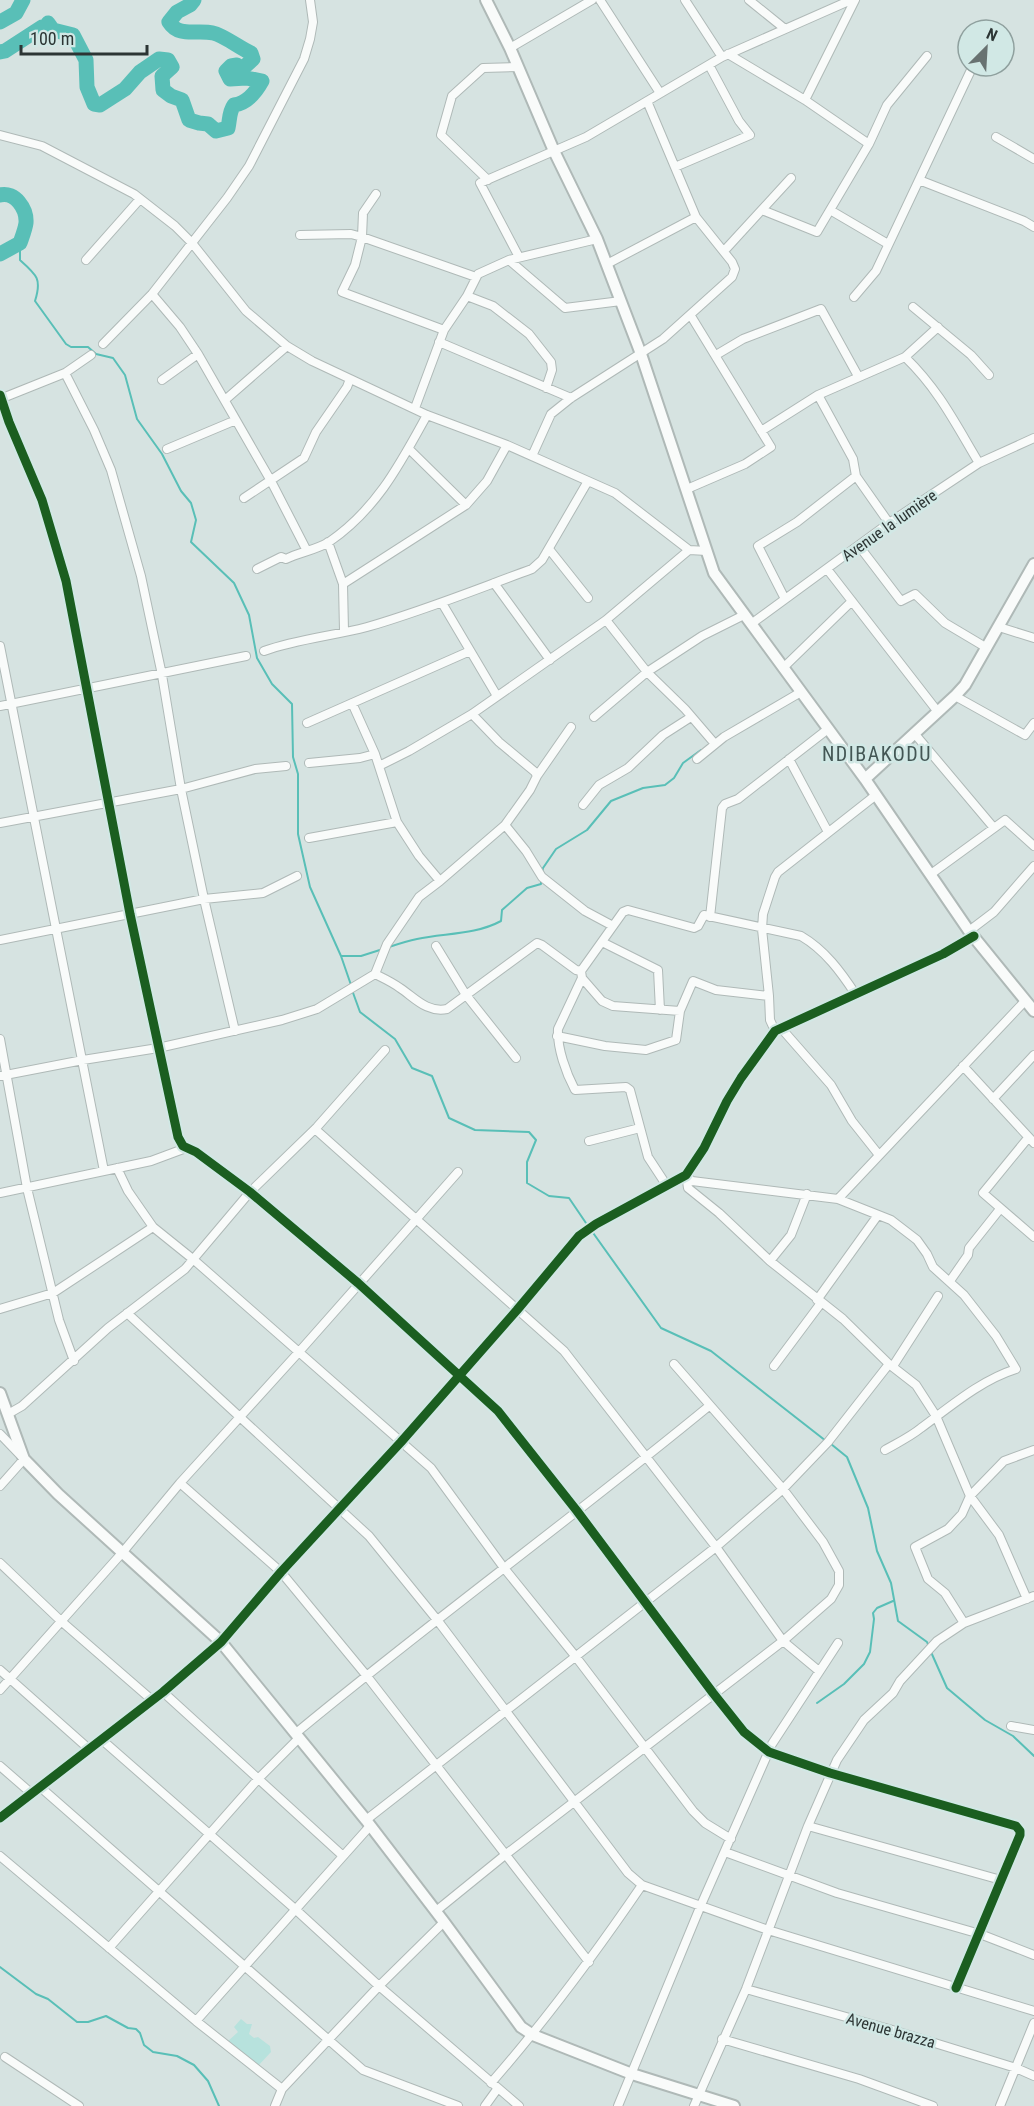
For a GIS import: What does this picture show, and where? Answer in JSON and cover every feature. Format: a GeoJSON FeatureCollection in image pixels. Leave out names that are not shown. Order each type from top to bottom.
{"type":"FeatureCollection","features":[{"type":"Feature","properties":{"kind":"street"},"geometry":{"type":"LineString","coordinates":[[103,344],[152,294],[249,166],[304,59],[313,22],[310,0]]}},
{"type":"Feature","properties":{"kind":"street"},"geometry":{"type":"LineString","coordinates":[[486,0],[510,48],[554,151],[607,264],[641,354],[714,573],[865,779],[972,933],[1034,1011]]}},
{"type":"Feature","properties":{"kind":"street"},"geometry":{"type":"LineString","coordinates":[[510,48],[592,0]]}},
{"type":"Feature","properties":{"kind":"street"},"geometry":{"type":"LineString","coordinates":[[600,0],[660,93]]}},
{"type":"Feature","properties":{"kind":"street"},"geometry":{"type":"LineString","coordinates":[[685,0],[725,55],[805,100],[869,144]]}},
{"type":"Feature","properties":{"kind":"street"},"geometry":{"type":"LineString","coordinates":[[749,0],[785,29]]}},
{"type":"Feature","properties":{"kind":"street"},"geometry":{"type":"LineString","coordinates":[[805,100],[853,0]]}},
{"type":"Feature","properties":{"kind":"street"},"geometry":{"type":"LineString","coordinates":[[519,257],[480,183],[586,137],[725,55],[853,0]]}},
{"type":"Feature","properties":{"kind":"street"},"geometry":{"type":"LineString","coordinates":[[762,210],[817,232],[869,144],[888,105],[927,56]]}},
{"type":"Feature","properties":{"kind":"street"},"geometry":{"type":"LineString","coordinates":[[675,167],[750,135],[739,122],[709,65]]}},
{"type":"Feature","properties":{"kind":"street"},"geometry":{"type":"LineString","coordinates":[[488,180],[441,135],[452,96],[483,68],[518,67]]}},
{"type":"Feature","properties":{"kind":"street"},"geometry":{"type":"LineString","coordinates":[[854,297],[876,271],[967,78]]}},
{"type":"Feature","properties":{"kind":"street"},"geometry":{"type":"LineString","coordinates":[[532,456],[551,414],[571,398],[663,339],[732,277],[735,269],[724,251],[696,217],[647,101]]}},
{"type":"Feature","properties":{"kind":"street"},"geometry":{"type":"LineString","coordinates":[[0,135],[42,146],[62,155],[140,199],[175,226],[192,243],[246,311],[287,346],[427,415],[507,445],[615,493],[689,550],[707,551]]}},
{"type":"Feature","properties":{"kind":"street"},"geometry":{"type":"LineString","coordinates":[[996,137],[1031,157],[1034,148]]}},
{"type":"Feature","properties":{"kind":"street"},"geometry":{"type":"LineString","coordinates":[[724,251],[791,178]]}},
{"type":"Feature","properties":{"kind":"street"},"geometry":{"type":"LineString","coordinates":[[919,180],[1033,226]]}},
{"type":"Feature","properties":{"kind":"street"},"geometry":{"type":"LineString","coordinates":[[376,194],[363,213],[362,237],[356,265],[342,292],[444,330]]}},
{"type":"Feature","properties":{"kind":"street"},"geometry":{"type":"LineString","coordinates":[[86,260],[140,199]]}},
{"type":"Feature","properties":{"kind":"street"},"geometry":{"type":"LineString","coordinates":[[830,210],[888,244]]}},
{"type":"Feature","properties":{"kind":"street"},"geometry":{"type":"LineString","coordinates":[[607,264],[696,217]]}},
{"type":"Feature","properties":{"kind":"street"},"geometry":{"type":"LineString","coordinates":[[300,235],[351,234],[476,277]]}},
{"type":"Feature","properties":{"kind":"street"},"geometry":{"type":"LineString","coordinates":[[415,408],[444,330],[467,296],[478,274],[519,257],[597,239]]}},
{"type":"Feature","properties":{"kind":"street"},"geometry":{"type":"LineString","coordinates":[[509,260],[565,308],[621,301]]}},
{"type":"Feature","properties":{"kind":"street"},"geometry":{"type":"LineString","coordinates":[[152,294],[180,327],[198,354],[271,481],[307,551]]}},
{"type":"Feature","properties":{"kind":"street"},"geometry":{"type":"LineString","coordinates":[[467,296],[493,306],[529,334],[551,362],[552,370],[546,388]]}},
{"type":"Feature","properties":{"kind":"street"},"geometry":{"type":"LineString","coordinates":[[913,307],[971,355],[989,375]]}},
{"type":"Feature","properties":{"kind":"street"},"geometry":{"type":"LineString","coordinates":[[716,355],[743,339],[821,309],[858,376]]}},
{"type":"Feature","properties":{"kind":"street"},"geometry":{"type":"LineString","coordinates":[[687,489],[745,464],[771,447],[691,316]]}},
{"type":"Feature","properties":{"kind":"street"},"geometry":{"type":"LineString","coordinates":[[761,431],[818,395],[905,357],[938,327]]}},
{"type":"Feature","properties":{"kind":"street"},"geometry":{"type":"LineString","coordinates":[[439,342],[571,398]]}},
{"type":"Feature","properties":{"kind":"street"},"geometry":{"type":"LineString","coordinates":[[225,400],[287,346]]}},
{"type":"Feature","properties":{"kind":"street"},"geometry":{"type":"LineString","coordinates":[[162,380],[198,354]]}},
{"type":"Feature","properties":{"kind":"street"},"geometry":{"type":"LineString","coordinates":[[91,355],[65,373],[0,398],[42,500],[66,581],[130,914],[178,1137],[186,1148],[196,1152],[250,1192],[358,1283],[498,1410],[744,1732],[769,1752],[830,1773],[1016,1826],[1020,1835],[956,1988]]}},
{"type":"Feature","properties":{"kind":"street"},"geometry":{"type":"LineString","coordinates":[[905,357],[926,378],[942,400],[979,464]]}},
{"type":"Feature","properties":{"kind":"street"},"geometry":{"type":"LineString","coordinates":[[65,373],[111,470],[141,576],[162,675],[181,789],[235,1031]]}},
{"type":"Feature","properties":{"kind":"street"},"geometry":{"type":"LineString","coordinates":[[244,498],[304,458],[316,432],[350,379]]}},
{"type":"Feature","properties":{"kind":"street"},"geometry":{"type":"LineString","coordinates":[[818,395],[853,459],[856,476],[889,523]]}},
{"type":"Feature","properties":{"kind":"street"},"geometry":{"type":"LineString","coordinates":[[257,569],[281,557],[286,559],[328,543],[369,508],[384,490],[427,415]]}},
{"type":"Feature","properties":{"kind":"street"},"geometry":{"type":"LineString","coordinates":[[167,449],[236,420]]}},
{"type":"Feature","properties":{"kind":"street","name":"Avenue la lumière"},"geometry":{"type":"LineString","coordinates":[[751,624],[889,523],[979,464],[1034,438]]}},
{"type":"Feature","properties":{"kind":"street"},"geometry":{"type":"LineString","coordinates":[[343,584],[466,505],[487,482],[507,445]]}},
{"type":"Feature","properties":{"kind":"street"},"geometry":{"type":"LineString","coordinates":[[409,449],[466,505]]}},
{"type":"Feature","properties":{"kind":"street"},"geometry":{"type":"LineString","coordinates":[[785,599],[758,546],[797,522],[856,476]]}},
{"type":"Feature","properties":{"kind":"street"},"geometry":{"type":"LineString","coordinates":[[264,651],[287,643],[365,627],[442,603],[532,569],[549,549],[588,481]]}},
{"type":"Feature","properties":{"kind":"street"},"geometry":{"type":"LineString","coordinates":[[328,543],[343,584],[344,631]]}},
{"type":"Feature","properties":{"kind":"street"},"geometry":{"type":"LineString","coordinates":[[859,546],[902,601],[915,594],[945,623],[987,648]]}},
{"type":"Feature","properties":{"kind":"street"},"geometry":{"type":"LineString","coordinates":[[549,549],[588,598]]}},
{"type":"Feature","properties":{"kind":"street"},"geometry":{"type":"LineString","coordinates":[[379,766],[472,714],[550,660],[606,620],[689,550]]}},
{"type":"Feature","properties":{"kind":"street"},"geometry":{"type":"LineString","coordinates":[[865,779],[955,696],[987,648],[1034,564]]}},
{"type":"Feature","properties":{"kind":"street"},"geometry":{"type":"LineString","coordinates":[[827,569],[938,712]]}},
{"type":"Feature","properties":{"kind":"street"},"geometry":{"type":"LineString","coordinates":[[494,583],[550,660]]}},
{"type":"Feature","properties":{"kind":"street"},"geometry":{"type":"LineString","coordinates":[[783,668],[852,601]]}},
{"type":"Feature","properties":{"kind":"street"},"geometry":{"type":"LineString","coordinates":[[442,603],[497,696]]}},
{"type":"Feature","properties":{"kind":"street"},"geometry":{"type":"LineString","coordinates":[[594,717],[647,672],[702,636],[744,615]]}},
{"type":"Feature","properties":{"kind":"street"},"geometry":{"type":"LineString","coordinates":[[606,620],[647,672],[715,744]]}},
{"type":"Feature","properties":{"kind":"street"},"geometry":{"type":"LineString","coordinates":[[999,627],[1034,638]]}},
{"type":"Feature","properties":{"kind":"street"},"geometry":{"type":"LineString","coordinates":[[0,646],[104,1171]]}},
{"type":"Feature","properties":{"kind":"street"},"geometry":{"type":"LineString","coordinates":[[308,723],[470,651]]}},
{"type":"Feature","properties":{"kind":"street"},"geometry":{"type":"LineString","coordinates":[[0,706],[162,675],[246,656]]}},
{"type":"Feature","properties":{"kind":"street"},"geometry":{"type":"LineString","coordinates":[[697,759],[724,737],[801,692]]}},
{"type":"Feature","properties":{"kind":"street"},"geometry":{"type":"LineString","coordinates":[[955,696],[1025,735],[1034,723]]}},
{"type":"Feature","properties":{"kind":"street"},"geometry":{"type":"LineString","coordinates":[[352,703],[375,754],[398,822],[419,856],[440,881]]}},
{"type":"Feature","properties":{"kind":"street"},"geometry":{"type":"LineString","coordinates":[[472,714],[537,776]]}},
{"type":"Feature","properties":{"kind":"street"},"geometry":{"type":"LineString","coordinates":[[583,805],[599,785],[628,768],[663,735],[691,717]]}},
{"type":"Feature","properties":{"kind":"street"},"geometry":{"type":"LineString","coordinates":[[3,1075],[158,1048],[282,1020],[317,1009],[375,974],[387,944],[419,897],[505,825],[571,727]]}},
{"type":"Feature","properties":{"kind":"street"},"geometry":{"type":"LineString","coordinates":[[710,917],[722,808],[725,804],[738,799],[828,729]]}},
{"type":"Feature","properties":{"kind":"street"},"geometry":{"type":"LineString","coordinates":[[914,733],[994,828]]}},
{"type":"Feature","properties":{"kind":"street"},"geometry":{"type":"LineString","coordinates":[[309,763],[360,758],[375,754]]}},
{"type":"Feature","properties":{"kind":"street"},"geometry":{"type":"LineString","coordinates":[[789,759],[828,832]]}},
{"type":"Feature","properties":{"kind":"street"},"geometry":{"type":"LineString","coordinates":[[0,822],[110,804],[181,789],[255,769],[286,766]]}},
{"type":"Feature","properties":{"kind":"street"},"geometry":{"type":"LineString","coordinates":[[876,795],[778,872],[763,914],[762,928],[770,1020],[831,1085],[852,1121],[879,1155]]}},
{"type":"Feature","properties":{"kind":"street"},"geometry":{"type":"LineString","coordinates":[[931,874],[1005,820],[1034,846]]}},
{"type":"Feature","properties":{"kind":"street"},"geometry":{"type":"LineString","coordinates":[[309,838],[398,822]]}},
{"type":"Feature","properties":{"kind":"street"},"geometry":{"type":"LineString","coordinates":[[505,825],[542,877],[585,911],[612,926]]}},
{"type":"Feature","properties":{"kind":"street"},"geometry":{"type":"LineString","coordinates":[[0,1818],[163,1692],[221,1642],[281,1572],[401,1442],[579,1236],[686,1176],[704,1148],[741,1078],[778,1029],[943,954],[972,933],[994,912],[1034,866]]}},
{"type":"Feature","properties":{"kind":"street"},"geometry":{"type":"LineString","coordinates":[[0,940],[204,899],[263,893],[297,876]]}},
{"type":"Feature","properties":{"kind":"street"},"geometry":{"type":"LineString","coordinates":[[667,1186],[648,1157],[630,1090],[626,1087],[575,1090],[557,1036],[581,974],[623,912],[628,910],[694,928],[698,926],[704,915],[801,936],[840,970],[856,995]]}},
{"type":"Feature","properties":{"kind":"street"},"geometry":{"type":"LineString","coordinates":[[602,942],[658,970],[660,1010]]}},
{"type":"Feature","properties":{"kind":"street"},"geometry":{"type":"LineString","coordinates":[[375,974],[399,987],[424,1006],[439,1010],[447,1008],[537,944],[542,945],[581,974],[602,1001],[613,1006],[681,1011]]}},
{"type":"Feature","properties":{"kind":"street"},"geometry":{"type":"LineString","coordinates":[[436,946],[466,995],[516,1058]]}},
{"type":"Feature","properties":{"kind":"street"},"geometry":{"type":"LineString","coordinates":[[557,1036],[605,1046],[646,1050],[676,1040],[681,1011],[693,981],[716,990],[769,996]]}},
{"type":"Feature","properties":{"kind":"street"},"geometry":{"type":"LineString","coordinates":[[838,1199],[1025,1001]]}},
{"type":"Feature","properties":{"kind":"street"},"geometry":{"type":"LineString","coordinates":[[0,1039],[3,1075],[27,1188],[59,1320],[74,1361]]}},
{"type":"Feature","properties":{"kind":"street"},"geometry":{"type":"LineString","coordinates":[[8,1414],[22,1406],[108,1328],[185,1269],[250,1192],[315,1130],[385,1050]]}},
{"type":"Feature","properties":{"kind":"street"},"geometry":{"type":"LineString","coordinates":[[993,1099],[1034,1055]]}},
{"type":"Feature","properties":{"kind":"street"},"geometry":{"type":"LineString","coordinates":[[963,1066],[1031,1140],[982,1193],[1034,1237]]}},
{"type":"Feature","properties":{"kind":"street"},"geometry":{"type":"LineString","coordinates":[[589,1141],[640,1128]]}},
{"type":"Feature","properties":{"kind":"street"},"geometry":{"type":"LineString","coordinates":[[315,1130],[564,1351],[716,1547],[783,1641],[819,1671]]}},
{"type":"Feature","properties":{"kind":"street"},"geometry":{"type":"LineString","coordinates":[[0,1193],[151,1161],[186,1148]]}},
{"type":"Feature","properties":{"kind":"street"},"geometry":{"type":"LineString","coordinates":[[117,1168],[128,1191],[153,1227],[194,1260],[431,1468],[504,1568],[705,1823],[731,1839]]}},
{"type":"Feature","properties":{"kind":"street"},"geometry":{"type":"LineString","coordinates":[[0,1690],[180,1483],[458,1172]]}},
{"type":"Feature","properties":{"kind":"street"},"geometry":{"type":"LineString","coordinates":[[686,1176],[692,1181],[838,1199],[891,1220],[918,1240],[933,1267],[963,1295],[996,1336],[1016,1369],[999,1375],[885,1450]]}},
{"type":"Feature","properties":{"kind":"street"},"geometry":{"type":"LineString","coordinates":[[686,1176],[688,1188],[719,1213],[770,1261],[843,1319],[891,1365],[916,1385],[936,1416],[970,1496],[999,1535],[1030,1598],[964,1623],[937,1641],[900,1681],[892,1693],[864,1720],[830,1773],[788,1876],[746,1989],[694,2106]]}},
{"type":"Feature","properties":{"kind":"street"},"geometry":{"type":"LineString","coordinates":[[770,1261],[791,1235],[807,1194]]}},
{"type":"Feature","properties":{"kind":"street"},"geometry":{"type":"LineString","coordinates":[[950,1281],[968,1255],[969,1248],[1000,1209]]}},
{"type":"Feature","properties":{"kind":"street"},"geometry":{"type":"LineString","coordinates":[[774,1366],[879,1215]]}},
{"type":"Feature","properties":{"kind":"street"},"geometry":{"type":"LineString","coordinates":[[0,1309],[53,1293],[153,1227]]}},
{"type":"Feature","properties":{"kind":"street"},"geometry":{"type":"LineString","coordinates":[[196,2021],[343,1856],[368,1823],[435,1765],[716,1547],[783,1489],[828,1442],[891,1365],[938,1296]]}},
{"type":"Feature","properties":{"kind":"street"},"geometry":{"type":"LineString","coordinates":[[127,1313],[369,1536],[438,1621],[628,1873],[642,1885],[768,1930],[1034,2011]]}},
{"type":"Feature","properties":{"kind":"street"},"geometry":{"type":"LineString","coordinates":[[436,1911],[574,1801],[783,1641],[831,1599],[839,1586],[839,1571],[832,1556],[783,1489],[674,1364]]}},
{"type":"Feature","properties":{"kind":"street"},"geometry":{"type":"LineString","coordinates":[[0,1393],[24,1459]]}},
{"type":"Feature","properties":{"kind":"street"},"geometry":{"type":"LineString","coordinates":[[109,1948],[298,1736],[366,1675],[646,1458],[709,1406]]}},
{"type":"Feature","properties":{"kind":"street"},"geometry":{"type":"LineString","coordinates":[[0,1434],[122,1552],[221,1642],[368,1823],[521,2027],[533,2035],[632,2074],[734,2106]]}},
{"type":"Feature","properties":{"kind":"street"},"geometry":{"type":"LineString","coordinates":[[964,1623],[945,1593],[928,1579],[915,1547],[948,1529],[962,1514],[970,1496],[1004,1461],[1034,1450]]}},
{"type":"Feature","properties":{"kind":"street"},"geometry":{"type":"LineString","coordinates":[[0,1486],[24,1459]]}},
{"type":"Feature","properties":{"kind":"street"},"geometry":{"type":"LineString","coordinates":[[180,1483],[281,1572],[366,1675],[589,1962]]}},
{"type":"Feature","properties":{"kind":"street"},"geometry":{"type":"LineString","coordinates":[[0,1563],[61,1621],[152,1700]]}},
{"type":"Feature","properties":{"kind":"street"},"geometry":{"type":"LineString","coordinates":[[618,2106],[701,1905],[769,1752],[792,1712],[838,1643]]}},
{"type":"Feature","properties":{"kind":"street"},"geometry":{"type":"LineString","coordinates":[[0,1670],[89,1749]]}},
{"type":"Feature","properties":{"kind":"street"},"geometry":{"type":"LineString","coordinates":[[163,1692],[343,1856]]}},
{"type":"Feature","properties":{"kind":"street"},"geometry":{"type":"LineString","coordinates":[[1011,1726],[1034,1730]]}},
{"type":"Feature","properties":{"kind":"street"},"geometry":{"type":"LineString","coordinates":[[101,1739],[295,1909],[378,1986],[519,2106]]}},
{"type":"Feature","properties":{"kind":"street"},"geometry":{"type":"LineString","coordinates":[[0,1766],[31,1793]]}},
{"type":"Feature","properties":{"kind":"street"},"geometry":{"type":"LineString","coordinates":[[39,1786],[327,2041],[363,2070],[458,2106]]}},
{"type":"Feature","properties":{"kind":"street"},"geometry":{"type":"LineString","coordinates":[[808,1826],[1000,1880]]}},
{"type":"Feature","properties":{"kind":"street"},"geometry":{"type":"LineString","coordinates":[[725,1852],[837,1893],[980,1934],[1034,1956]]}},
{"type":"Feature","properties":{"kind":"street"},"geometry":{"type":"LineString","coordinates":[[0,1856],[196,2021],[282,2090]]}},
{"type":"Feature","properties":{"kind":"street"},"geometry":{"type":"LineString","coordinates":[[485,2106],[495,2086],[589,1962],[642,1885]]}},
{"type":"Feature","properties":{"kind":"street"},"geometry":{"type":"LineString","coordinates":[[275,2106],[282,2090],[327,2041],[378,1986],[444,1922]]}},
{"type":"Feature","properties":{"kind":"street","name":"Avenue brazza"},"geometry":{"type":"LineString","coordinates":[[746,1989],[889,2029],[1016,2068],[1034,2076]]}},
{"type":"Feature","properties":{"kind":"street"},"geometry":{"type":"LineString","coordinates":[[1000,2106],[1034,2023]]}},
{"type":"Feature","properties":{"kind":"street"},"geometry":{"type":"LineString","coordinates":[[722,2039],[859,2079],[933,2106]]}},
{"type":"Feature","properties":{"kind":"street"},"geometry":{"type":"LineString","coordinates":[[5,2057],[78,2106]]}},
{"type":"Feature","properties":{"kind":"shaded area"},"geometry":{"type":"Polygon","coordinates":[[[241,2019],[247,2024],[252,2024],[249,2034],[254,2038],[258,2037],[270,2046],[271,2052],[258,2066],[227,2042],[238,2032],[234,2027],[241,2019]]]}},
{"type":"Feature","properties":{"kind":"waterway"},"geometry":{"type":"LineString","coordinates":[[0,22],[16,13],[23,0]]}},
{"type":"Feature","properties":{"kind":"waterway"},"geometry":{"type":"LineString","coordinates":[[48,23],[53,30],[73,35],[86,60],[87,87],[94,104],[100,105],[125,89],[140,72],[159,59],[168,60],[172,67],[162,76],[163,90],[182,100],[189,120],[208,124],[216,131],[228,128],[230,113],[234,105],[251,96],[262,81],[246,78],[230,79],[226,71],[231,66],[237,65],[242,69],[253,59],[251,53],[217,34],[183,31],[173,27],[169,22],[177,12],[194,0]]}},
{"type":"Feature","properties":{"kind":"waterway"},"geometry":{"type":"LineString","coordinates":[[0,52],[42,27]]}},
{"type":"Feature","properties":{"kind":"waterway"},"geometry":{"type":"LineString","coordinates":[[0,195],[5,194],[15,198],[26,218],[20,243],[0,254]]}},
{"type":"Feature","properties":{"kind":"waterway"},"geometry":{"type":"LineString","coordinates":[[20,243],[20,260],[34,274],[38,282],[35,301],[66,344],[71,347],[88,347],[96,354],[113,358],[125,375],[137,419],[162,454],[181,491],[191,503],[196,520],[191,542],[234,583],[249,615],[257,658],[272,684],[292,704],[293,757],[298,774],[298,834],[310,887],[341,956],[351,985]]}},
{"type":"Feature","properties":{"kind":"waterway"},"geometry":{"type":"LineString","coordinates":[[542,873],[556,849],[587,830],[611,801],[643,788],[665,785],[674,778],[683,763],[701,750]]}},
{"type":"Feature","properties":{"kind":"waterway"},"geometry":{"type":"LineString","coordinates":[[389,947],[417,939],[491,926],[501,921],[502,910],[527,888],[541,884],[541,879]]}},
{"type":"Feature","properties":{"kind":"waterway"},"geometry":{"type":"LineString","coordinates":[[342,956],[361,956],[383,949]]}},
{"type":"Feature","properties":{"kind":"waterway"},"geometry":{"type":"LineString","coordinates":[[352,990],[360,1012],[395,1039],[412,1068],[432,1076],[449,1118],[475,1130],[529,1132],[536,1140],[527,1162],[527,1183],[549,1196],[569,1198],[588,1226]]}},
{"type":"Feature","properties":{"kind":"waterway"},"geometry":{"type":"LineString","coordinates":[[591,1230],[661,1328],[711,1351],[826,1441]]}},
{"type":"Feature","properties":{"kind":"waterway"},"geometry":{"type":"LineString","coordinates":[[831,1444],[847,1457],[868,1508],[877,1551],[891,1583],[898,1621],[927,1642],[929,1647]]}},
{"type":"Feature","properties":{"kind":"waterway"},"geometry":{"type":"LineString","coordinates":[[817,1703],[844,1684],[864,1664],[870,1652],[873,1613],[877,1608],[893,1601]]}},
{"type":"Feature","properties":{"kind":"waterway"},"geometry":{"type":"LineString","coordinates":[[931,1652],[947,1688],[985,1720],[1013,1736],[1034,1756]]}},
{"type":"Feature","properties":{"kind":"waterway"},"geometry":{"type":"LineString","coordinates":[[0,1967],[36,1994],[48,1999],[77,2022],[88,2022],[106,2016],[128,2028],[136,2029],[144,2045],[153,2052],[177,2056],[194,2065],[208,2081],[219,2106]]}},
{"type":"Feature","properties":{"kind":"cycle path"},"geometry":{"type":"LineString","coordinates":[[0,395],[42,500],[66,581],[130,914],[178,1137],[183,1146],[196,1152],[250,1192],[358,1283],[498,1411],[577,1511],[744,1732],[769,1752],[830,1773],[1016,1826],[1020,1835],[956,1988]]}},
{"type":"Feature","properties":{"kind":"cycle path"},"geometry":{"type":"LineString","coordinates":[[0,1818],[163,1692],[221,1642],[281,1572],[401,1442],[579,1236],[596,1224],[686,1175],[704,1148],[741,1078],[775,1031],[943,954],[974,936]]}},
{"type":"Feature","properties":{"kind":"district","name":"NDIBAKODU"},"geometry":{"type":"Point","coordinates":[877,754]}}]}
